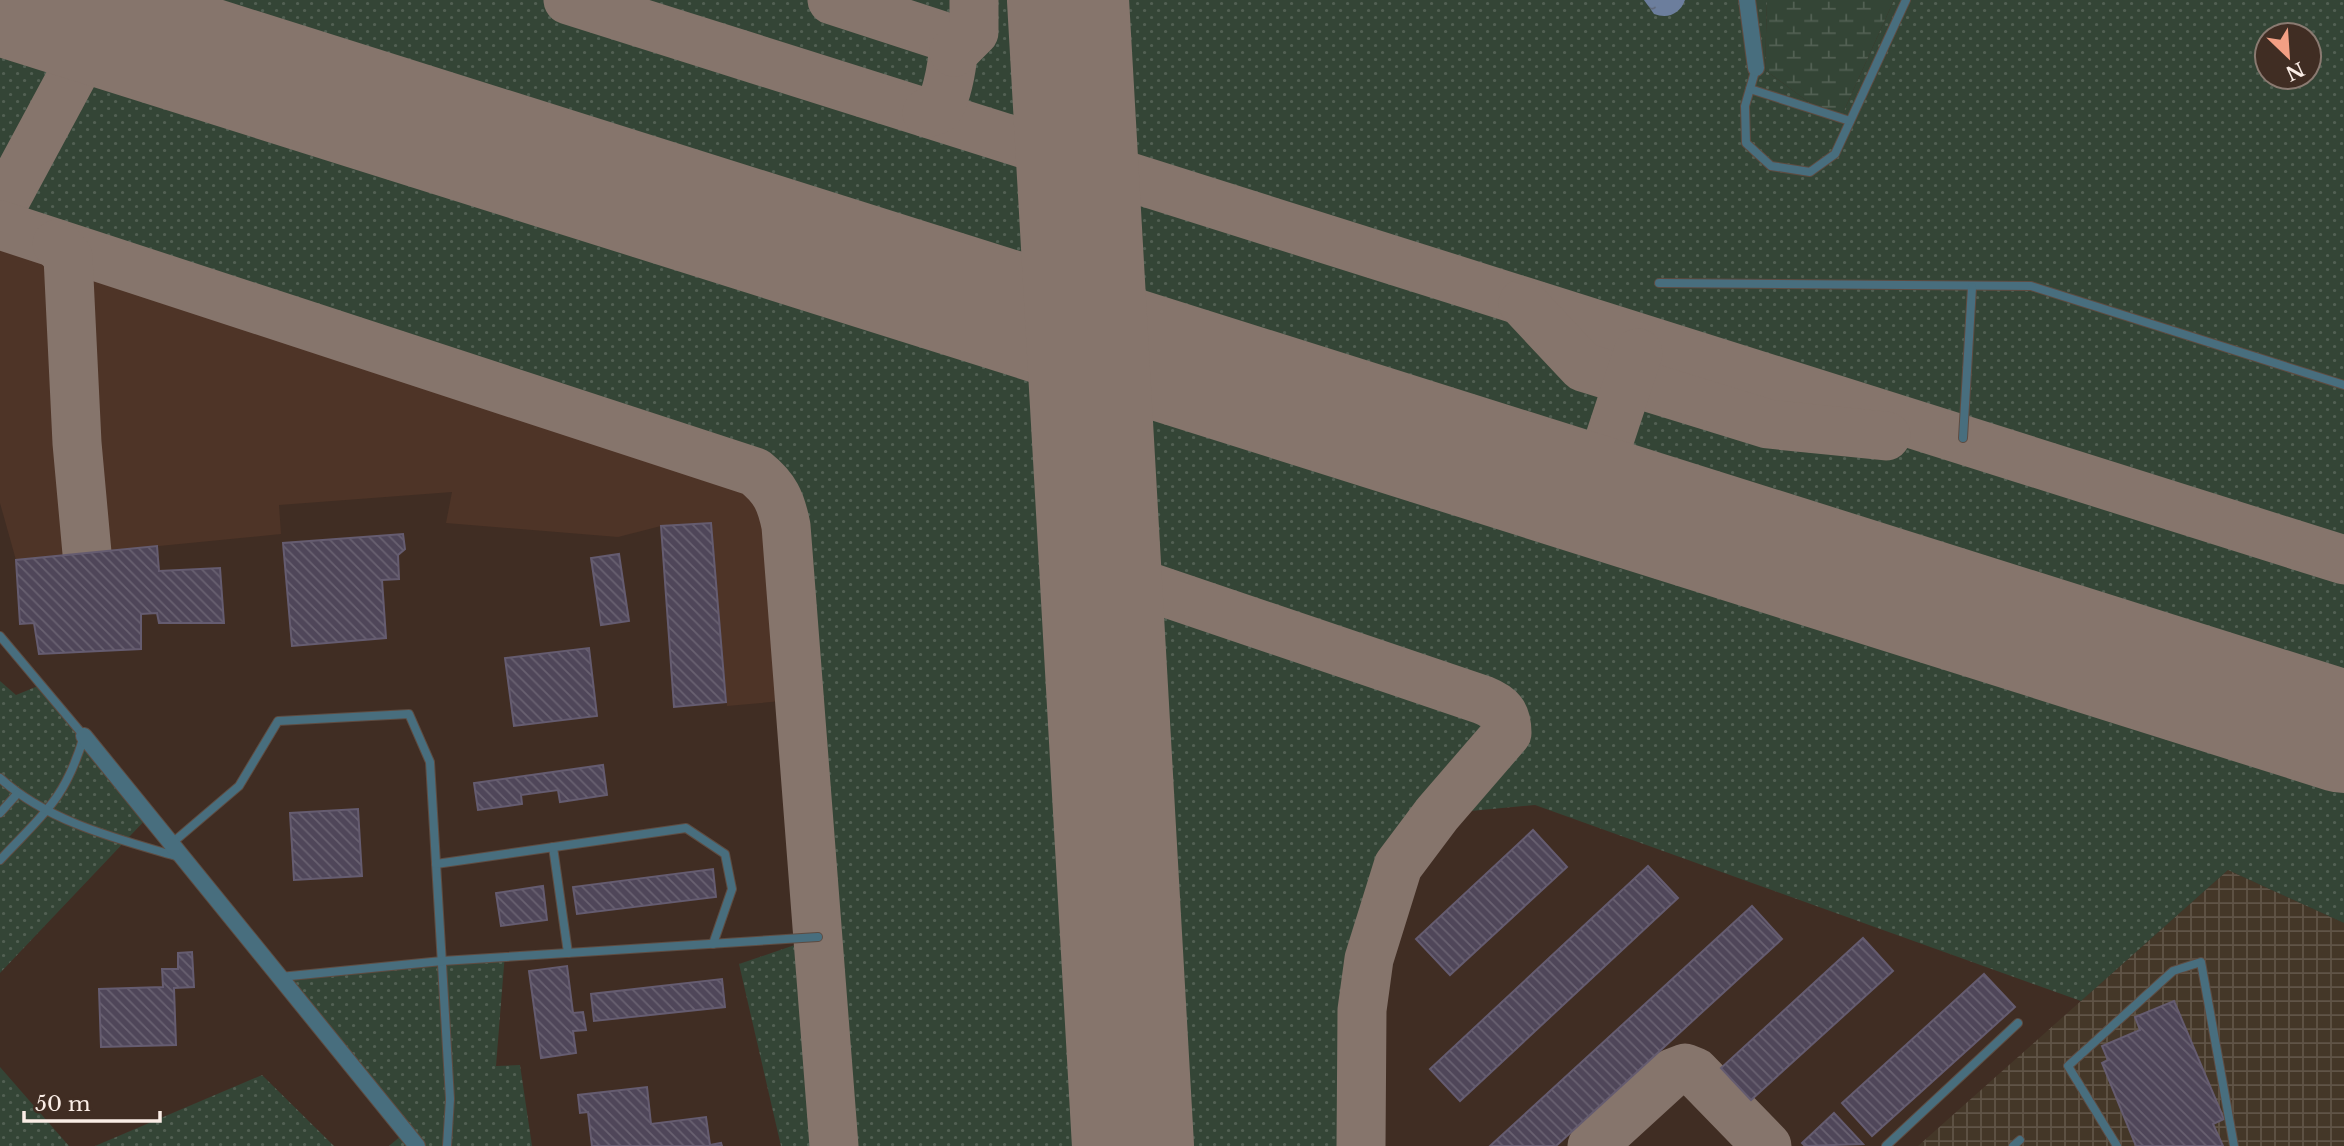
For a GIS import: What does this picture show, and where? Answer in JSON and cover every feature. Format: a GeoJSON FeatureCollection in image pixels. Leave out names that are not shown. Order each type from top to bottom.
{"type":"FeatureCollection","features":[{"type":"Feature","properties":{"kind":"street"},"geometry":{"type":"LineString","coordinates":[[1747,0],[1756,68]]}},
{"type":"Feature","properties":{"kind":"street"},"geometry":{"type":"LineString","coordinates":[[84,736],[417,1146]]}},
{"type":"Feature","properties":{"kind":"lane"},"geometry":{"type":"LineString","coordinates":[[1756,68],[1745,106],[1746,143],[1771,166],[1810,172],[1835,154],[1906,0]]}},
{"type":"Feature","properties":{"kind":"lane"},"geometry":{"type":"LineString","coordinates":[[1750,89],[1850,121]]}},
{"type":"Feature","properties":{"kind":"lane"},"geometry":{"type":"LineString","coordinates":[[1659,283],[2031,286],[2344,385]]}},
{"type":"Feature","properties":{"kind":"lane"},"geometry":{"type":"LineString","coordinates":[[1963,438],[1972,287]]}},
{"type":"Feature","properties":{"kind":"lane"},"geometry":{"type":"LineString","coordinates":[[0,636],[84,736],[70,779],[49,811],[0,860]]}},
{"type":"Feature","properties":{"kind":"lane"},"geometry":{"type":"LineString","coordinates":[[171,844],[239,786],[278,721],[410,714],[430,762],[450,1099],[447,1146]]}},
{"type":"Feature","properties":{"kind":"lane"},"geometry":{"type":"LineString","coordinates":[[0,778],[17,794],[49,811],[128,842],[182,858]]}},
{"type":"Feature","properties":{"kind":"lane"},"geometry":{"type":"LineString","coordinates":[[0,813],[17,794]]}},
{"type":"Feature","properties":{"kind":"lane"},"geometry":{"type":"LineString","coordinates":[[436,864],[686,828],[725,853],[732,888],[713,944]]}},
{"type":"Feature","properties":{"kind":"lane"},"geometry":{"type":"LineString","coordinates":[[552,847],[568,953]]}},
{"type":"Feature","properties":{"kind":"lane"},"geometry":{"type":"LineString","coordinates":[[279,977],[442,961],[818,937]]}},
{"type":"Feature","properties":{"kind":"lane"},"geometry":{"type":"LineString","coordinates":[[2116,1146],[2067,1066],[2173,971],[2202,961],[2234,1146]]}},
{"type":"Feature","properties":{"kind":"lane"},"geometry":{"type":"LineString","coordinates":[[1885,1146],[2018,1023]]}},
{"type":"Feature","properties":{"kind":"shaded area"},"geometry":{"type":"Polygon","coordinates":[[[0,209],[770,460],[785,470],[794,485],[798,506],[815,698],[727,706],[711,523],[661,526],[618,537],[446,523],[452,492],[279,505],[281,534],[16,560],[0,503],[0,209]]]}},
{"type":"Feature","properties":{"kind":"shaded area"},"geometry":{"type":"Polygon","coordinates":[[[2228,870],[2344,923],[2344,1146],[1918,1146],[2228,870]]]}},
{"type":"Feature","properties":{"kind":"green space"},"geometry":{"type":"Polygon","coordinates":[[[0,0],[1767,0],[1765,70],[1838,124],[1894,0],[2344,0],[2344,923],[2228,870],[2081,1001],[1535,805],[1460,812],[1398,866],[1369,959],[1362,1010],[1361,1146],[781,1146],[739,964],[818,937],[815,698],[798,506],[795,491],[786,474],[770,460],[0,209],[0,0]]]}},
{"type":"Feature","properties":{"kind":"green space"},"geometry":{"type":"Polygon","coordinates":[[[1767,0],[1894,0],[1838,124],[1765,70],[1767,0]]]}},
{"type":"Feature","properties":{"kind":"green space"},"geometry":{"type":"Polygon","coordinates":[[[0,681],[16,695],[38,686],[149,816],[0,973],[0,681]]]}},
{"type":"Feature","properties":{"kind":"green space"},"geometry":{"type":"Polygon","coordinates":[[[505,953],[496,1066],[520,1065],[532,1146],[389,1146],[402,1135],[283,981],[505,953]]]}},
{"type":"Feature","properties":{"kind":"green space"},"geometry":{"type":"Polygon","coordinates":[[[0,1067],[69,1146],[0,1146],[0,1067]]]}},
{"type":"Feature","properties":{"kind":"green space"},"geometry":{"type":"Polygon","coordinates":[[[262,1075],[334,1146],[95,1146],[262,1075]]]}},
{"type":"Feature","properties":{"kind":"water"},"geometry":{"type":"Polygon","coordinates":[[[1644,0],[1685,0],[1677,12],[1664,16],[1654,14],[1644,0]]]}},
{"type":"Feature","properties":{"kind":"building"},"geometry":{"type":"Polygon","coordinates":[[[711,523],[726,702],[674,707],[661,526],[711,523]]]}},
{"type":"Feature","properties":{"kind":"building"},"geometry":{"type":"Polygon","coordinates":[[[403,534],[405,549],[398,555],[399,579],[382,580],[386,638],[292,646],[283,543],[403,534]]]}},
{"type":"Feature","properties":{"kind":"building"},"geometry":{"type":"Polygon","coordinates":[[[157,546],[159,571],[220,568],[224,623],[159,623],[157,613],[141,614],[141,649],[39,654],[34,623],[20,624],[16,560],[157,546]]]}},
{"type":"Feature","properties":{"kind":"building"},"geometry":{"type":"Polygon","coordinates":[[[619,554],[629,621],[601,625],[591,558],[619,554]]]}},
{"type":"Feature","properties":{"kind":"building"},"geometry":{"type":"Polygon","coordinates":[[[589,648],[597,716],[514,726],[505,658],[589,648]]]}},
{"type":"Feature","properties":{"kind":"building"},"geometry":{"type":"Polygon","coordinates":[[[603,765],[607,795],[560,802],[558,790],[521,795],[522,804],[478,810],[474,783],[603,765]]]}},
{"type":"Feature","properties":{"kind":"building"},"geometry":{"type":"Polygon","coordinates":[[[358,809],[362,876],[294,880],[290,813],[358,809]]]}},
{"type":"Feature","properties":{"kind":"building"},"geometry":{"type":"Polygon","coordinates":[[[1533,830],[1567,867],[1450,975],[1416,939],[1533,830]]]}},
{"type":"Feature","properties":{"kind":"building"},"geometry":{"type":"Polygon","coordinates":[[[1648,866],[1678,898],[1460,1101],[1430,1069],[1648,866]]]}},
{"type":"Feature","properties":{"kind":"building"},"geometry":{"type":"Polygon","coordinates":[[[713,869],[716,897],[577,914],[573,887],[713,869]]]}},
{"type":"Feature","properties":{"kind":"building"},"geometry":{"type":"Polygon","coordinates":[[[543,886],[547,920],[501,926],[496,893],[543,886]]]}},
{"type":"Feature","properties":{"kind":"building"},"geometry":{"type":"Polygon","coordinates":[[[1752,906],[1782,939],[1556,1146],[1490,1146],[1752,906]]]}},
{"type":"Feature","properties":{"kind":"building"},"geometry":{"type":"Polygon","coordinates":[[[1863,938],[1893,971],[1751,1100],[1721,1068],[1863,938]]]}},
{"type":"Feature","properties":{"kind":"building"},"geometry":{"type":"Polygon","coordinates":[[[192,952],[194,987],[174,988],[176,1045],[101,1047],[99,989],[163,987],[162,969],[178,969],[178,953],[192,952]]]}},
{"type":"Feature","properties":{"kind":"building"},"geometry":{"type":"Polygon","coordinates":[[[567,966],[573,1013],[583,1012],[586,1030],[573,1031],[576,1053],[541,1058],[529,971],[567,966]]]}},
{"type":"Feature","properties":{"kind":"building"},"geometry":{"type":"Polygon","coordinates":[[[1984,974],[2015,1007],[1872,1136],[1842,1103],[1984,974]]]}},
{"type":"Feature","properties":{"kind":"building"},"geometry":{"type":"Polygon","coordinates":[[[722,979],[725,1007],[594,1021],[591,994],[722,979]]]}},
{"type":"Feature","properties":{"kind":"building"},"geometry":{"type":"Polygon","coordinates":[[[2174,1001],[2224,1119],[2213,1124],[2223,1146],[2136,1146],[2102,1063],[2108,1060],[2102,1046],[2140,1030],[2135,1017],[2174,1001]]]}},
{"type":"Feature","properties":{"kind":"building"},"geometry":{"type":"Polygon","coordinates":[[[647,1087],[651,1124],[706,1117],[710,1145],[721,1143],[722,1146],[592,1146],[588,1112],[580,1113],[578,1095],[647,1087]]]}},
{"type":"Feature","properties":{"kind":"building"},"geometry":{"type":"Polygon","coordinates":[[[1834,1113],[1863,1144],[1805,1146],[1802,1143],[1834,1113]]]}},
{"type":"Feature","properties":{"kind":"taxiway"},"geometry":{"type":"LineString","coordinates":[[0,210],[113,0]]}},
{"type":"Feature","properties":{"kind":"taxiway"},"geometry":{"type":"LineString","coordinates":[[568,0],[2344,560]]}},
{"type":"Feature","properties":{"kind":"taxiway"},"geometry":{"type":"LineString","coordinates":[[832,0],[952,39],[952,64],[944,97],[938,109],[927,113]]}},
{"type":"Feature","properties":{"kind":"taxiway"},"geometry":{"type":"LineString","coordinates":[[954,52],[974,32],[974,0]]}},
{"type":"Feature","properties":{"kind":"taxiway"},"geometry":{"type":"LineString","coordinates":[[0,225],[755,472],[768,484],[779,502],[786,526],[834,1146]]}},
{"type":"Feature","properties":{"kind":"taxiway"},"geometry":{"type":"LineString","coordinates":[[57,244],[68,257],[77,443],[87,553]]}},
{"type":"Feature","properties":{"kind":"taxiway"},"geometry":{"type":"LineString","coordinates":[[1523,303],[1583,367],[1768,424],[1886,436]]}},
{"type":"Feature","properties":{"kind":"taxiway"},"geometry":{"type":"LineString","coordinates":[[1591,495],[1638,353]]}},
{"type":"Feature","properties":{"kind":"taxiway"},"geometry":{"type":"LineString","coordinates":[[1099,570],[1483,700],[1498,708],[1506,720],[1507,733],[1437,814],[1398,866],[1369,959],[1362,1010],[1361,1146]]}},
{"type":"Feature","properties":{"kind":"taxiway"},"geometry":{"type":"LineString","coordinates":[[1592,1146],[1672,1073],[1685,1068],[1695,1072],[1767,1146]]}},
{"type":"Feature","properties":{"kind":"runway"},"geometry":{"type":"LineString","coordinates":[[20,0],[2344,732]]}},
{"type":"Feature","properties":{"kind":"runway"},"geometry":{"type":"LineString","coordinates":[[1068,0],[1133,1146]]}}]}
